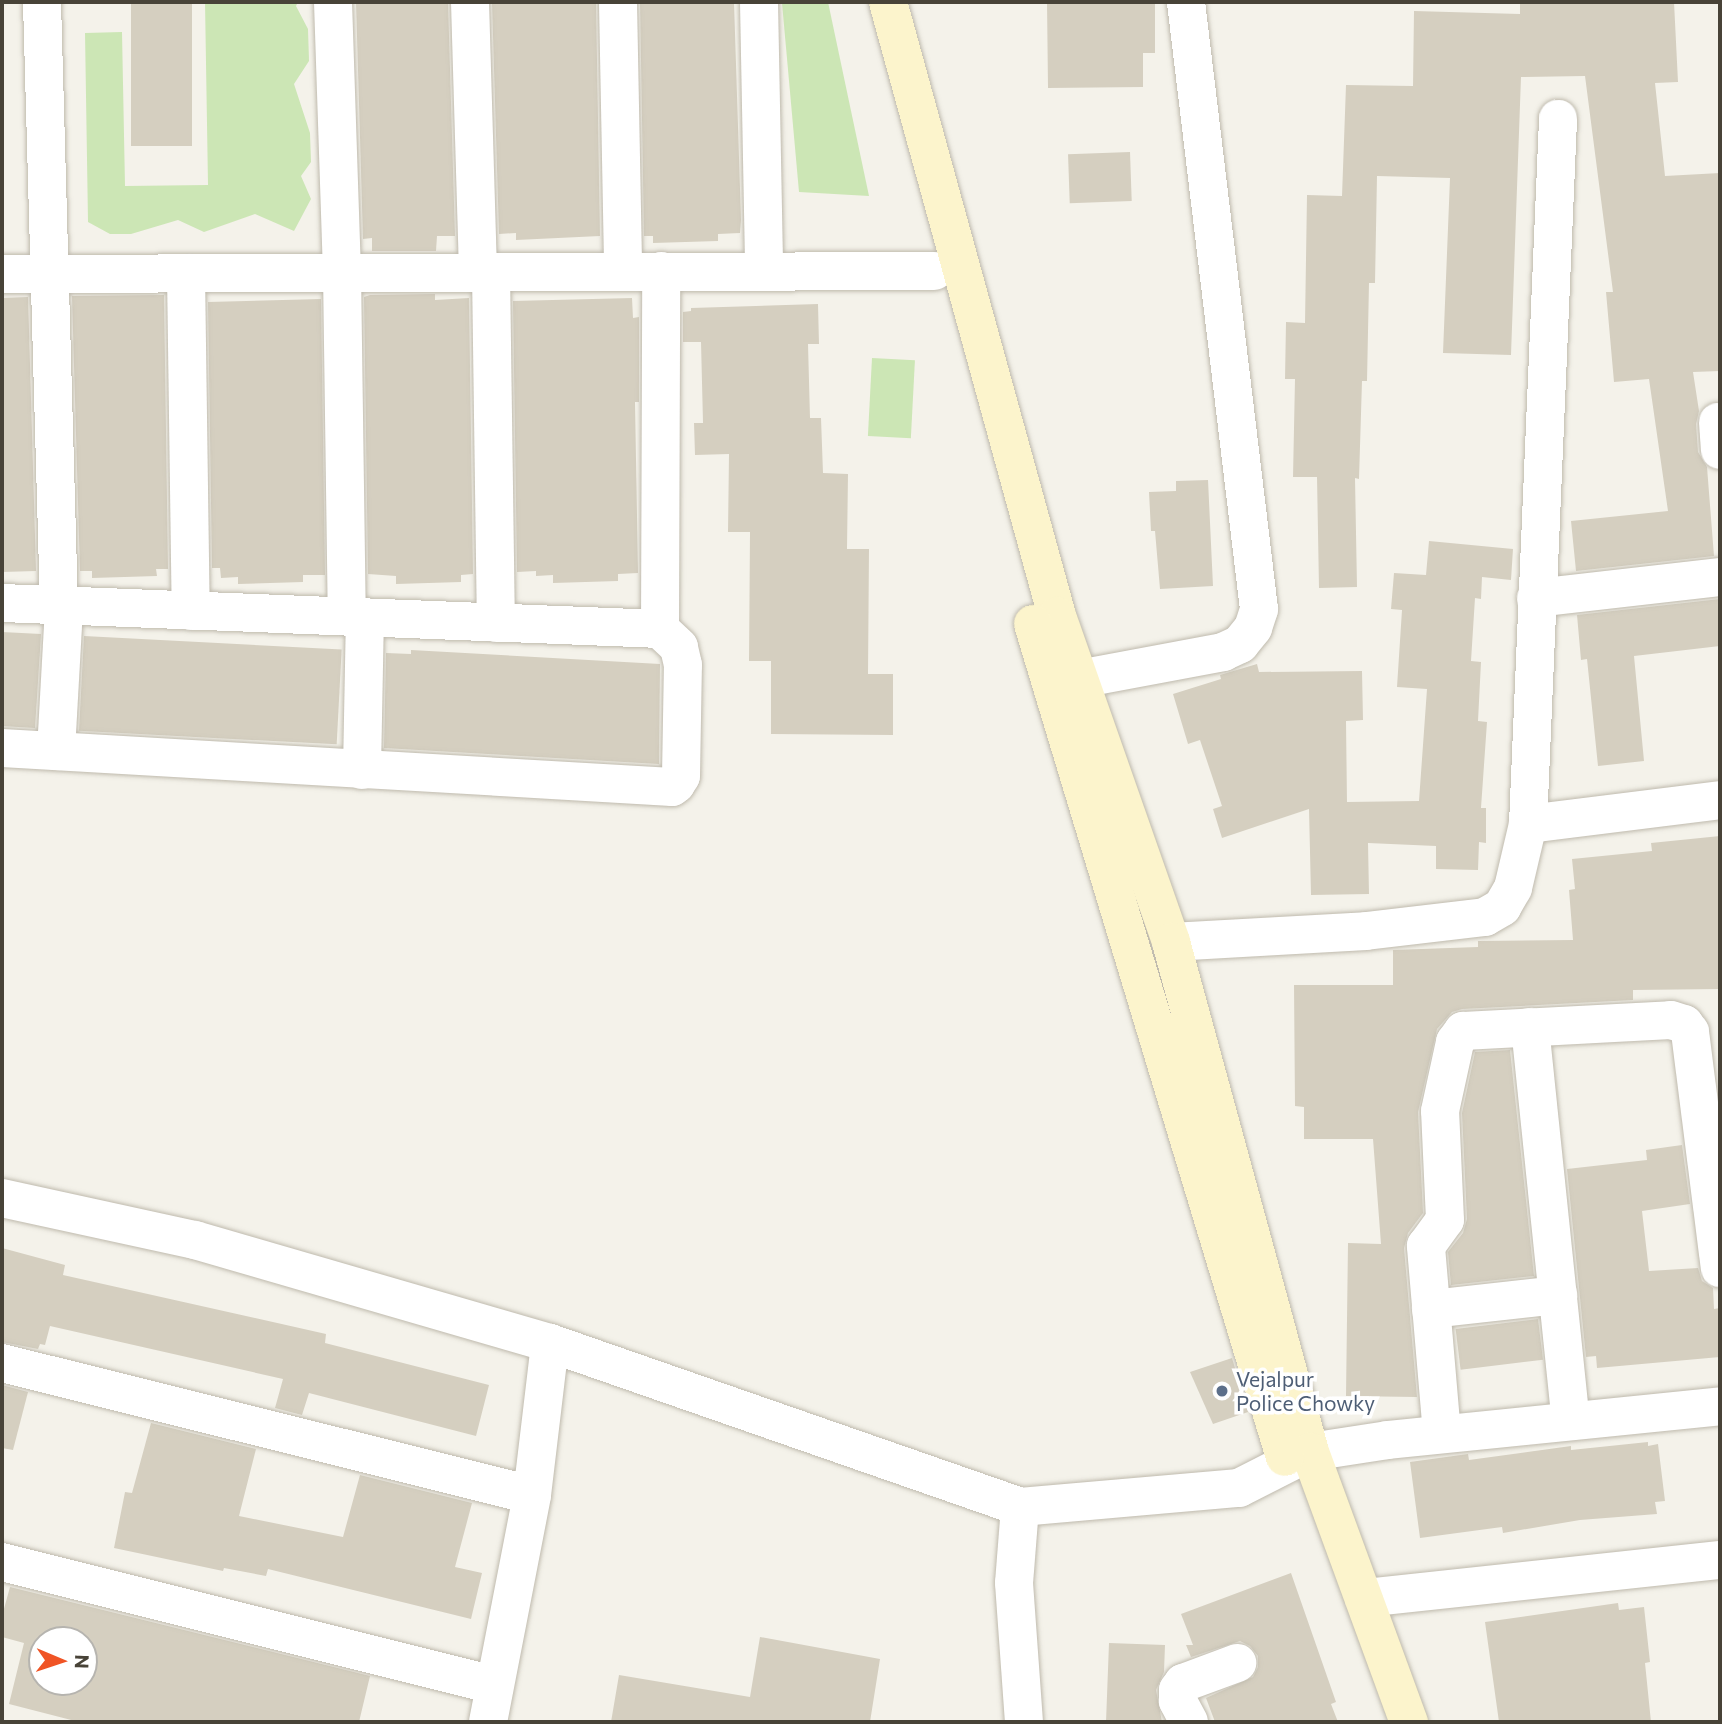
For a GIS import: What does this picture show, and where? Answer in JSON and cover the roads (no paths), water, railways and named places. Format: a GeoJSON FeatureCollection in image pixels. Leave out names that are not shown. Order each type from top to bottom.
{"type":"FeatureCollection","features":[{"type":"Feature","properties":{"kind":"main road"},"geometry":{"type":"LineString","coordinates":[[862,2],[1033,623],[1382,1722]]}},
{"type":"Feature","properties":{"kind":"main road"},"geometry":{"type":"LineString","coordinates":[[888,2],[1056,616],[1171,942],[1299,1459],[1364,1598],[1409,1722]]}},
{"type":"Feature","properties":{"kind":"street"},"geometry":{"type":"LineString","coordinates":[[42,2],[61,606],[56,751]]}},
{"type":"Feature","properties":{"kind":"street"},"geometry":{"type":"LineString","coordinates":[[333,2],[362,771]]}},
{"type":"Feature","properties":{"kind":"street"},"geometry":{"type":"LineString","coordinates":[[470,2],[485,272],[496,623]]}},
{"type":"Feature","properties":{"kind":"street"},"geometry":{"type":"LineString","coordinates":[[618,2],[622,271]]}},
{"type":"Feature","properties":{"kind":"street"},"geometry":{"type":"LineString","coordinates":[[759,2],[764,270]]}},
{"type":"Feature","properties":{"kind":"street"},"geometry":{"type":"LineString","coordinates":[[1079,679],[1223,652],[1240,644],[1253,628],[1259,608],[1186,2]]}},
{"type":"Feature","properties":{"kind":"street"},"geometry":{"type":"LineString","coordinates":[[1171,942],[1366,931],[1485,917],[1502,907],[1513,888],[1528,824],[1558,119]]}},
{"type":"Feature","properties":{"kind":"street"},"geometry":{"type":"LineString","coordinates":[[660,629],[661,271]]}},
{"type":"Feature","properties":{"kind":"street"},"geometry":{"type":"LineString","coordinates":[[2,274],[934,271]]}},
{"type":"Feature","properties":{"kind":"street"},"geometry":{"type":"LineString","coordinates":[[186,273],[191,611]]}},
{"type":"Feature","properties":{"kind":"street"},"geometry":{"type":"LineString","coordinates":[[1536,598],[1720,577]]}},
{"type":"Feature","properties":{"kind":"street"},"geometry":{"type":"LineString","coordinates":[[2,603],[660,629],[678,647],[683,665],[681,776],[672,787],[2,748]]}},
{"type":"Feature","properties":{"kind":"street"},"geometry":{"type":"LineString","coordinates":[[1528,824],[1720,800]]}},
{"type":"Feature","properties":{"kind":"street"},"geometry":{"type":"LineString","coordinates":[[1442,1434],[1426,1246],[1445,1220],[1440,1111],[1455,1042],[1463,1031],[1671,1020],[1684,1024],[1690,1032],[1720,1268]]}},
{"type":"Feature","properties":{"kind":"street"},"geometry":{"type":"LineString","coordinates":[[1530,1027],[1571,1421]]}},
{"type":"Feature","properties":{"kind":"street"},"geometry":{"type":"LineString","coordinates":[[2,1198],[195,1240],[550,1343],[1020,1507],[1239,1488],[1299,1459],[1442,1434],[1720,1406]]}},
{"type":"Feature","properties":{"kind":"street"},"geometry":{"type":"LineString","coordinates":[[1431,1309],[1558,1295]]}},
{"type":"Feature","properties":{"kind":"street"},"geometry":{"type":"LineString","coordinates":[[488,1722],[532,1495],[550,1343]]}},
{"type":"Feature","properties":{"kind":"street"},"geometry":{"type":"LineString","coordinates":[[2,1363],[532,1495]]}},
{"type":"Feature","properties":{"kind":"street"},"geometry":{"type":"LineString","coordinates":[[1020,1507],[1014,1583],[1024,1722]]}},
{"type":"Feature","properties":{"kind":"street"},"geometry":{"type":"LineString","coordinates":[[2,1562],[494,1685]]}},
{"type":"Feature","properties":{"kind":"street"},"geometry":{"type":"LineString","coordinates":[[1364,1598],[1720,1563]]}},
{"type":"Feature","properties":{"kind":"street"},"geometry":{"type":"LineString","coordinates":[[1189,1722],[1178,1701],[1178,1689],[1183,1683],[1237,1663]]}},
{"type":"Feature","properties":{"kind":"place","name":"Vejalpur Police Chowky"},"geometry":{"type":"Point","coordinates":[1222,1391]}}]}
